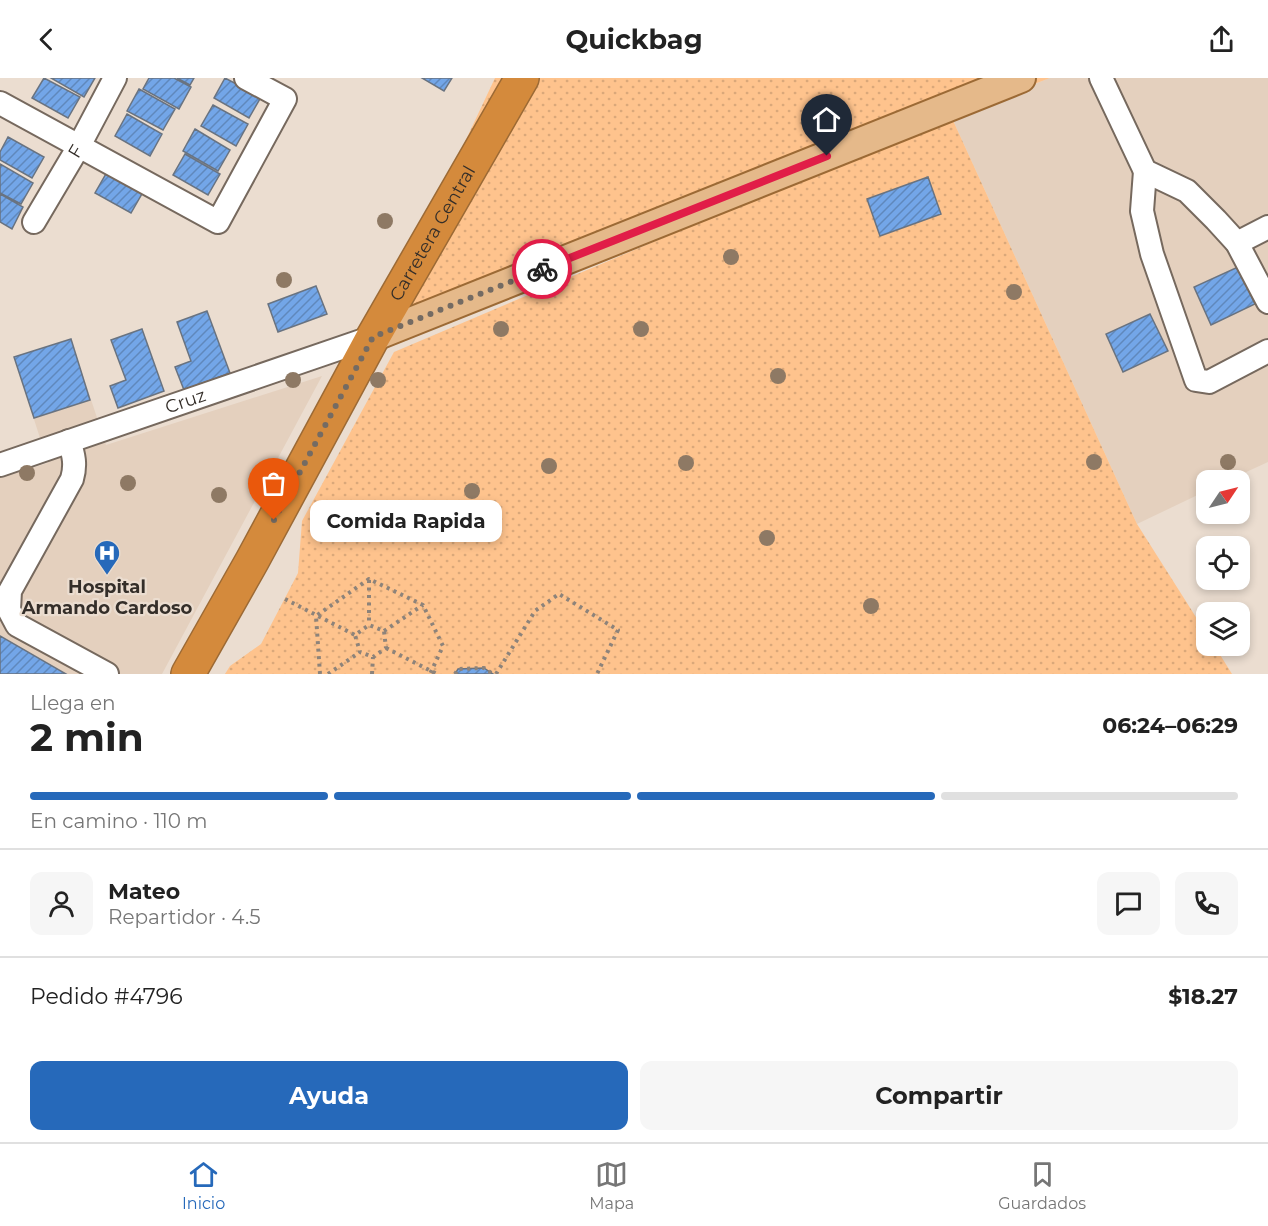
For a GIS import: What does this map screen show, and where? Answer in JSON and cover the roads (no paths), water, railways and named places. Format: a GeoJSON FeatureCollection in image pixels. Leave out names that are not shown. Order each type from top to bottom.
{"type":"FeatureCollection","features":[{"type":"Feature","properties":{"kind":"highway","name":"Carretera Central"},"geometry":{"type":"LineString","coordinates":[[188,674],[373,337],[522,78]]}},
{"type":"Feature","properties":{"kind":"main road"},"geometry":{"type":"LineString","coordinates":[[373,337],[1021,78]]}},
{"type":"Feature","properties":{"kind":"street","name":"F"},"geometry":{"type":"LineString","coordinates":[[34,222],[116,78]]}},
{"type":"Feature","properties":{"kind":"street"},"geometry":{"type":"LineString","coordinates":[[0,103],[218,222],[285,99],[246,78]]}},
{"type":"Feature","properties":{"kind":"street"},"geometry":{"type":"LineString","coordinates":[[1101,78],[1145,171],[1142,211],[1152,254],[1196,380],[1209,382],[1268,351]]}},
{"type":"Feature","properties":{"kind":"street"},"geometry":{"type":"LineString","coordinates":[[1145,171],[1187,192],[1216,220],[1237,243],[1268,302]]}},
{"type":"Feature","properties":{"kind":"street"},"geometry":{"type":"LineString","coordinates":[[1237,243],[1268,227]]}},
{"type":"Feature","properties":{"kind":"street","name":"Cruz"},"geometry":{"type":"LineString","coordinates":[[0,465],[373,337]]}},
{"type":"Feature","properties":{"kind":"street"},"geometry":{"type":"LineString","coordinates":[[69,441],[74,453],[75,467],[72,479],[10,591],[9,610],[17,625],[107,674]]}},
{"type":"Feature","properties":{"kind":"place","name":"Comida Rapida"},"geometry":{"type":"Point","coordinates":[274,520]}},
{"type":"Feature","properties":{"kind":"place","name":"Hospital Armando Cardoso"},"geometry":{"type":"Point","coordinates":[107,576]}}]}
